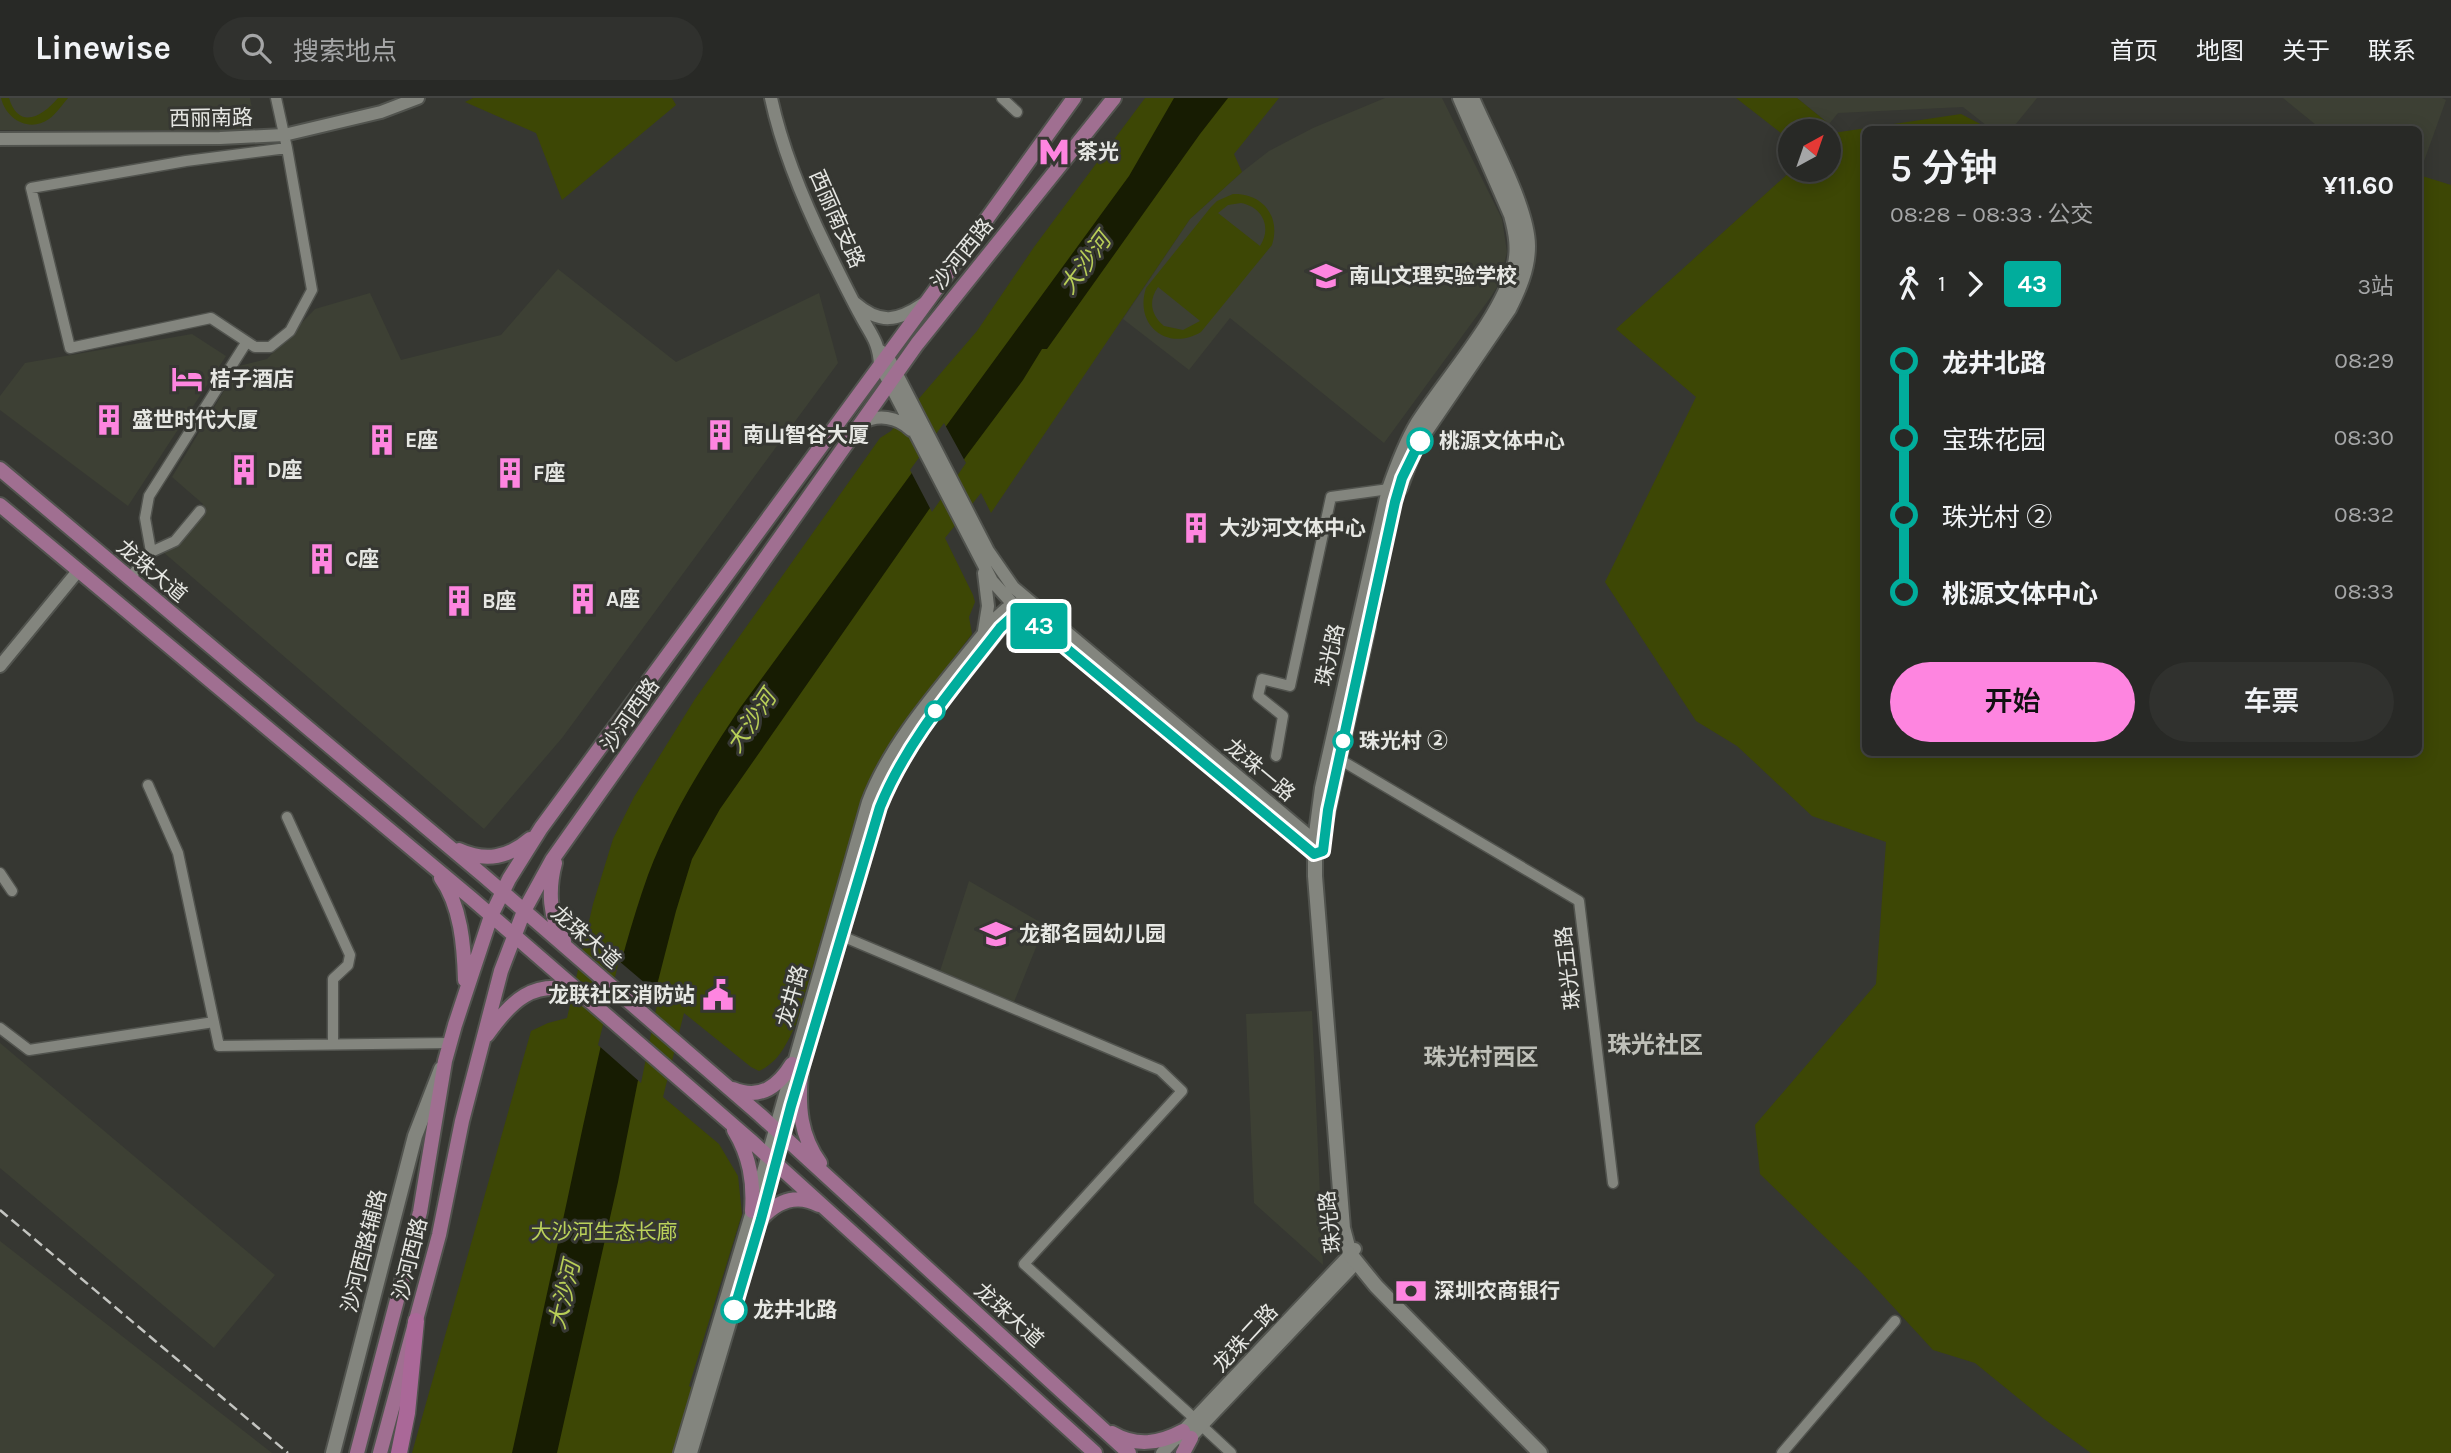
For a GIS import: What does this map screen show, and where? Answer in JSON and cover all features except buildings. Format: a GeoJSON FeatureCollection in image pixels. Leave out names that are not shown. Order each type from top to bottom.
{"type":"FeatureCollection","features":[{"type":"Feature","properties":{"kind":"highway"},"geometry":{"type":"LineString","coordinates":[[399,1453],[407,1413],[416,1321]]}},
{"type":"Feature","properties":{"kind":"main road","name":"沙河西路"},"geometry":{"type":"LineString","coordinates":[[358,1453],[420,1213],[445,1061],[463,998],[502,892],[541,828],[882,357],[929,299],[1074,98]]}},
{"type":"Feature","properties":{"kind":"main road","name":"沙河西路"},"geometry":{"type":"LineString","coordinates":[[380,1453],[439,1235],[462,1121],[481,1046],[501,971],[524,911],[561,848],[917,344],[1114,98]]}},
{"type":"Feature","properties":{"kind":"main road","name":"珠光路"},"geometry":{"type":"LineString","coordinates":[[1460,98],[1511,215],[1516,232],[1514,268],[1484,327],[1406,444],[1389,489],[1322,788],[1317,849],[1322,877],[1354,1256],[1540,1453]]}},
{"type":"Feature","properties":{"kind":"main road","name":"珠光路"},"geometry":{"type":"LineString","coordinates":[[1317,849],[1402,478],[1425,432],[1509,309],[1526,267],[1528,245],[1523,218],[1472,98]]}},
{"type":"Feature","properties":{"kind":"main road","name":"龙珠大道"},"geometry":{"type":"LineString","coordinates":[[0,469],[440,838],[725,1085],[1129,1453]]}},
{"type":"Feature","properties":{"kind":"main road"},"geometry":{"type":"LineString","coordinates":[[0,505],[578,991],[826,1208],[1095,1453]]}},
{"type":"Feature","properties":{"kind":"main road"},"geometry":{"type":"LineString","coordinates":[[440,838],[468,854],[491,858],[519,848],[541,828]]}},
{"type":"Feature","properties":{"kind":"main road"},"geometry":{"type":"LineString","coordinates":[[561,848],[551,879],[551,905],[561,936],[570,951]]}},
{"type":"Feature","properties":{"kind":"main road"},"geometry":{"type":"LineString","coordinates":[[434,868],[452,899],[460,929],[464,971],[463,998]]}},
{"type":"Feature","properties":{"kind":"main road"},"geometry":{"type":"LineString","coordinates":[[481,1046],[500,1017],[524,995],[555,986],[578,991]]}},
{"type":"Feature","properties":{"kind":"main road","name":"沙河西路辅路"},"geometry":{"type":"LineString","coordinates":[[333,1453],[415,1136],[445,1061]]}},
{"type":"Feature","properties":{"kind":"main road"},"geometry":{"type":"LineString","coordinates":[[725,1085],[748,1094],[768,1090],[796,1069]]}},
{"type":"Feature","properties":{"kind":"main road"},"geometry":{"type":"LineString","coordinates":[[796,1069],[799,1107],[806,1139],[813,1153],[843,1191]]}},
{"type":"Feature","properties":{"kind":"main road"},"geometry":{"type":"LineString","coordinates":[[727,1120],[750,1166],[756,1215],[795,1199],[804,1199],[826,1208]]}},
{"type":"Feature","properties":{"kind":"main road"},"geometry":{"type":"LineString","coordinates":[[1101,1427],[1118,1437],[1136,1442],[1153,1443],[1187,1434],[1183,1453]]}},
{"type":"Feature","properties":{"kind":"street"},"geometry":{"type":"LineString","coordinates":[[276,98],[285,141],[312,290],[296,322],[283,338],[270,347],[255,347],[211,318],[70,348],[31,188],[285,141]]}},
{"type":"Feature","properties":{"kind":"street","name":"西丽南路"},"geometry":{"type":"LineString","coordinates":[[0,139],[220,138],[285,141],[418,98]]}},
{"type":"Feature","properties":{"kind":"street","name":"西丽南支路"},"geometry":{"type":"LineString","coordinates":[[771,98],[780,132],[825,245],[853,302],[873,334],[882,357]]}},
{"type":"Feature","properties":{"kind":"street"},"geometry":{"type":"LineString","coordinates":[[1002,98],[1017,112]]}},
{"type":"Feature","properties":{"kind":"street"},"geometry":{"type":"LineString","coordinates":[[853,302],[871,314],[889,318],[909,313],[929,299]]}},
{"type":"Feature","properties":{"kind":"street"},"geometry":{"type":"LineString","coordinates":[[151,552],[145,518],[149,496],[246,342]]}},
{"type":"Feature","properties":{"kind":"street","name":"龙珠一路"},"geometry":{"type":"LineString","coordinates":[[882,357],[993,559],[1027,608],[1317,849]]}},
{"type":"Feature","properties":{"kind":"street","name":"龙珠一路"},"geometry":{"type":"LineString","coordinates":[[893,378],[916,434],[982,566],[996,587],[1014,604],[1027,608]]}},
{"type":"Feature","properties":{"kind":"street"},"geometry":{"type":"LineString","coordinates":[[861,424],[872,418],[891,418],[906,424],[916,434]]}},
{"type":"Feature","properties":{"kind":"street"},"geometry":{"type":"LineString","coordinates":[[1276,756],[1283,716],[1258,696],[1262,679],[1290,686],[1331,497],[1389,489]]}},
{"type":"Feature","properties":{"kind":"street"},"geometry":{"type":"LineString","coordinates":[[129,579],[151,552],[175,541],[200,511]]}},
{"type":"Feature","properties":{"kind":"street"},"geometry":{"type":"LineString","coordinates":[[981,638],[988,610],[987,587],[982,566]]}},
{"type":"Feature","properties":{"kind":"street"},"geometry":{"type":"LineString","coordinates":[[0,666],[78,571]]}},
{"type":"Feature","properties":{"kind":"street","name":"龙井路"},"geometry":{"type":"LineString","coordinates":[[836,934],[868,802],[877,779],[901,738],[999,614],[1014,604]]}},
{"type":"Feature","properties":{"kind":"street","name":"龙井路"},"geometry":{"type":"LineString","coordinates":[[691,1453],[796,1069],[836,934],[880,807],[920,731],[1000,628],[1027,608]]}},
{"type":"Feature","properties":{"kind":"street","name":"珠光五路"},"geometry":{"type":"LineString","coordinates":[[1339,759],[1579,901],[1613,1183]]}},
{"type":"Feature","properties":{"kind":"street"},"geometry":{"type":"LineString","coordinates":[[148,785],[178,853],[219,1045],[450,1043]]}},
{"type":"Feature","properties":{"kind":"street"},"geometry":{"type":"LineString","coordinates":[[287,817],[350,955],[348,965],[333,979],[333,1044]]}},
{"type":"Feature","properties":{"kind":"street"},"geometry":{"type":"LineString","coordinates":[[0,873],[12,891]]}},
{"type":"Feature","properties":{"kind":"street"},"geometry":{"type":"LineString","coordinates":[[836,934],[1160,1070],[1182,1091],[1024,1264],[1231,1453]]}},
{"type":"Feature","properties":{"kind":"street"},"geometry":{"type":"LineString","coordinates":[[0,1028],[29,1050],[214,1022]]}},
{"type":"Feature","properties":{"kind":"street","name":"龙井路"},"geometry":{"type":"LineString","coordinates":[[680,1453],[756,1215]]}},
{"type":"Feature","properties":{"kind":"street","name":"龙珠二路"},"geometry":{"type":"LineString","coordinates":[[1162,1453],[1187,1434],[1354,1256]]}},
{"type":"Feature","properties":{"kind":"street"},"geometry":{"type":"LineString","coordinates":[[1782,1453],[1895,1321]]}},
{"type":"Feature","properties":{"kind":"street","name":"龙珠二路"},"geometry":{"type":"LineString","coordinates":[[1176,1453],[1187,1434]]}},
{"type":"Feature","properties":{"kind":"shaded area"},"geometry":{"type":"Polygon","coordinates":[[[0,98],[250,98],[254,119],[248,130],[0,130],[0,98]]]}},
{"type":"Feature","properties":{"kind":"shaded area","name":"南山文理实验学校"},"geometry":{"type":"Polygon","coordinates":[[[1385,98],[1442,98],[1502,219],[1507,252],[1499,284],[1490,298],[1384,443],[1230,318],[1189,370],[1123,319],[1190,219],[1242,172],[1269,151],[1313,128],[1385,98]]]}},
{"type":"Feature","properties":{"kind":"shaded area"},"geometry":{"type":"Polygon","coordinates":[[[1797,98],[2037,98],[2014,126],[1987,126],[1963,107],[1838,113],[1833,119],[1823,119],[1797,98]]]}},
{"type":"Feature","properties":{"kind":"shaded area"},"geometry":{"type":"Polygon","coordinates":[[[2283,98],[2446,100],[2422,167],[2422,126],[2317,126],[2283,98]]]}},
{"type":"Feature","properties":{"kind":"shaded area"},"geometry":{"type":"Polygon","coordinates":[[[558,269],[676,362],[819,293],[838,363],[562,738],[484,829],[162,551],[203,504],[172,477],[239,366],[267,359],[315,309],[370,293],[401,360],[501,335],[558,269]]]}},
{"type":"Feature","properties":{"kind":"shaded area"},"geometry":{"type":"Polygon","coordinates":[[[192,334],[226,356],[128,506],[0,410],[0,396],[25,363],[192,334]]]}},
{"type":"Feature","properties":{"kind":"shaded area","name":"龙都名园幼儿园"},"geometry":{"type":"Polygon","coordinates":[[[969,881],[1045,925],[1014,1002],[940,971],[969,881]]]}},
{"type":"Feature","properties":{"kind":"shaded area"},"geometry":{"type":"Polygon","coordinates":[[[1312,1011],[1323,1265],[1254,1203],[1246,1014],[1312,1011]]]}},
{"type":"Feature","properties":{"kind":"shaded area"},"geometry":{"type":"Polygon","coordinates":[[[0,1043],[275,1275],[214,1348],[0,1168],[0,1043]]]}},
{"type":"Feature","properties":{"kind":"shaded area"},"geometry":{"type":"Polygon","coordinates":[[[0,1241],[272,1453],[0,1453],[0,1241]]]}},
{"type":"Feature","properties":{"kind":"green space"},"geometry":{"type":"Polygon","coordinates":[[[1,98],[9,98],[19,114],[32,117],[39,115],[58,98],[68,98],[49,119],[34,125],[13,118],[1,98]]]}},
{"type":"Feature","properties":{"kind":"green space"},"geometry":{"type":"Polygon","coordinates":[[[473,98],[672,98],[676,105],[562,200],[536,133],[465,102],[473,98]]]}},
{"type":"Feature","properties":{"kind":"green space","name":"大沙河生态长廊"},"geometry":{"type":"Polygon","coordinates":[[[1145,98],[1279,98],[1234,154],[1242,172],[1190,219],[991,513],[981,493],[945,538],[975,602],[969,617],[972,634],[883,754],[861,803],[796,1024],[782,1051],[772,1063],[759,1071],[684,1013],[663,1097],[719,1144],[738,1176],[742,1214],[689,1386],[695,1390],[676,1453],[412,1453],[531,1031],[567,1018],[593,904],[613,839],[634,797],[695,699],[880,438],[891,431],[977,331],[1034,247],[1145,98]]]}},
{"type":"Feature","properties":{"kind":"green space"},"geometry":{"type":"Polygon","coordinates":[[[1736,98],[1797,98],[1823,119],[1778,119],[1778,131],[1736,98]]]}},
{"type":"Feature","properties":{"kind":"green space"},"geometry":{"type":"Polygon","coordinates":[[[1961,114],[1984,126],[1880,126],[1961,114]]]}},
{"type":"Feature","properties":{"kind":"green space"},"geometry":{"type":"Polygon","coordinates":[[[1862,129],[1862,756],[2422,756],[2422,176],[2451,185],[2451,1453],[2091,1453],[1975,1363],[1933,1350],[1862,1273],[1760,1174],[1755,1125],[1876,984],[1886,842],[1812,816],[1737,746],[1696,721],[1605,582],[1696,397],[1616,329],[1779,182],[1841,182],[1841,132],[1862,129]]]}},
{"type":"Feature","properties":{"kind":"green space"},"geometry":{"type":"Polygon","coordinates":[[[1233,194],[1261,202],[1272,216],[1272,245],[1201,332],[1176,339],[1165,337],[1149,323],[1145,313],[1146,288],[1217,201],[1233,194]],[[1241,203],[1228,205],[1218,213],[1260,246],[1265,232],[1263,219],[1255,209],[1241,203]],[[1158,287],[1152,308],[1164,326],[1183,330],[1200,321],[1199,320],[1158,287]]]}},
{"type":"Feature","properties":{"kind":"water","name":"大沙河"},"geometry":{"type":"Polygon","coordinates":[[[1174,98],[1228,98],[967,455],[720,809],[692,859],[656,989],[618,1182],[557,1453],[512,1453],[612,999],[648,875],[667,831],[740,708],[1129,176],[1174,98]]]}},
{"type":"Feature","properties":{"kind":"pier"},"geometry":{"type":"Polygon","coordinates":[[[944,423],[966,463],[932,512],[910,470],[944,423]]]}},
{"type":"Feature","properties":{"kind":"pier"},"geometry":{"type":"Polygon","coordinates":[[[619,961],[659,995],[641,1083],[598,1045],[619,961]]]}},
{"type":"Feature","properties":{"kind":"railway"},"geometry":{"type":"LineString","coordinates":[[0,1210],[288,1453]]}},
{"type":"Feature","properties":{"kind":"bus line","name":"43"},"geometry":{"type":"LineString","coordinates":[[734,1310],[791,1106],[888,786],[920,731],[1000,628],[1012,617],[1025,614],[1314,854],[1323,851],[1328,810],[1395,502],[1402,478],[1420,441]]}},
{"type":"Feature","properties":{"kind":"place","name":"茶光"},"geometry":{"type":"Point","coordinates":[1054,152]}},
{"type":"Feature","properties":{"kind":"place","name":"南山文理实验学校"},"geometry":{"type":"Point","coordinates":[1326,276]}},
{"type":"Feature","properties":{"kind":"place","name":"桔子酒店"},"geometry":{"type":"Point","coordinates":[187,379]}},
{"type":"Feature","properties":{"kind":"place","name":"盛世时代大厦"},"geometry":{"type":"Point","coordinates":[109,420]}},
{"type":"Feature","properties":{"kind":"place","name":"南山智谷大厦"},"geometry":{"type":"Point","coordinates":[720,435]}},
{"type":"Feature","properties":{"kind":"place","name":"E座"},"geometry":{"type":"Point","coordinates":[382,440]}},
{"type":"Feature","properties":{"kind":"place","name":"桃源文体中心"},"geometry":{"type":"Point","coordinates":[1420,441]}},
{"type":"Feature","properties":{"kind":"place","name":"D座"},"geometry":{"type":"Point","coordinates":[244,470]}},
{"type":"Feature","properties":{"kind":"place","name":"F座"},"geometry":{"type":"Point","coordinates":[510,473]}},
{"type":"Feature","properties":{"kind":"place","name":"大沙河文体中心"},"geometry":{"type":"Point","coordinates":[1196,528]}},
{"type":"Feature","properties":{"kind":"place","name":"C座"},"geometry":{"type":"Point","coordinates":[322,559]}},
{"type":"Feature","properties":{"kind":"place","name":"A座"},"geometry":{"type":"Point","coordinates":[583,599]}},
{"type":"Feature","properties":{"kind":"place","name":"B座"},"geometry":{"type":"Point","coordinates":[459,601]}},
{"type":"Feature","properties":{"kind":"place","name":"珠光村 ②"},"geometry":{"type":"Point","coordinates":[1343,741]}},
{"type":"Feature","properties":{"kind":"place","name":"龙都名园幼儿园"},"geometry":{"type":"Point","coordinates":[996,934]}},
{"type":"Feature","properties":{"kind":"place","name":"龙联社区消防站"},"geometry":{"type":"Point","coordinates":[718,995]}},
{"type":"Feature","properties":{"kind":"place","name":"深圳农商银行"},"geometry":{"type":"Point","coordinates":[1411,1291]}},
{"type":"Feature","properties":{"kind":"place","name":"龙井北路"},"geometry":{"type":"Point","coordinates":[734,1310]}},
{"type":"Feature","properties":{"kind":"district","name":"珠光社区"},"geometry":{"type":"Point","coordinates":[1655,1045]}},
{"type":"Feature","properties":{"kind":"district","name":"珠光村西区"},"geometry":{"type":"Point","coordinates":[1481,1057]}}]}
